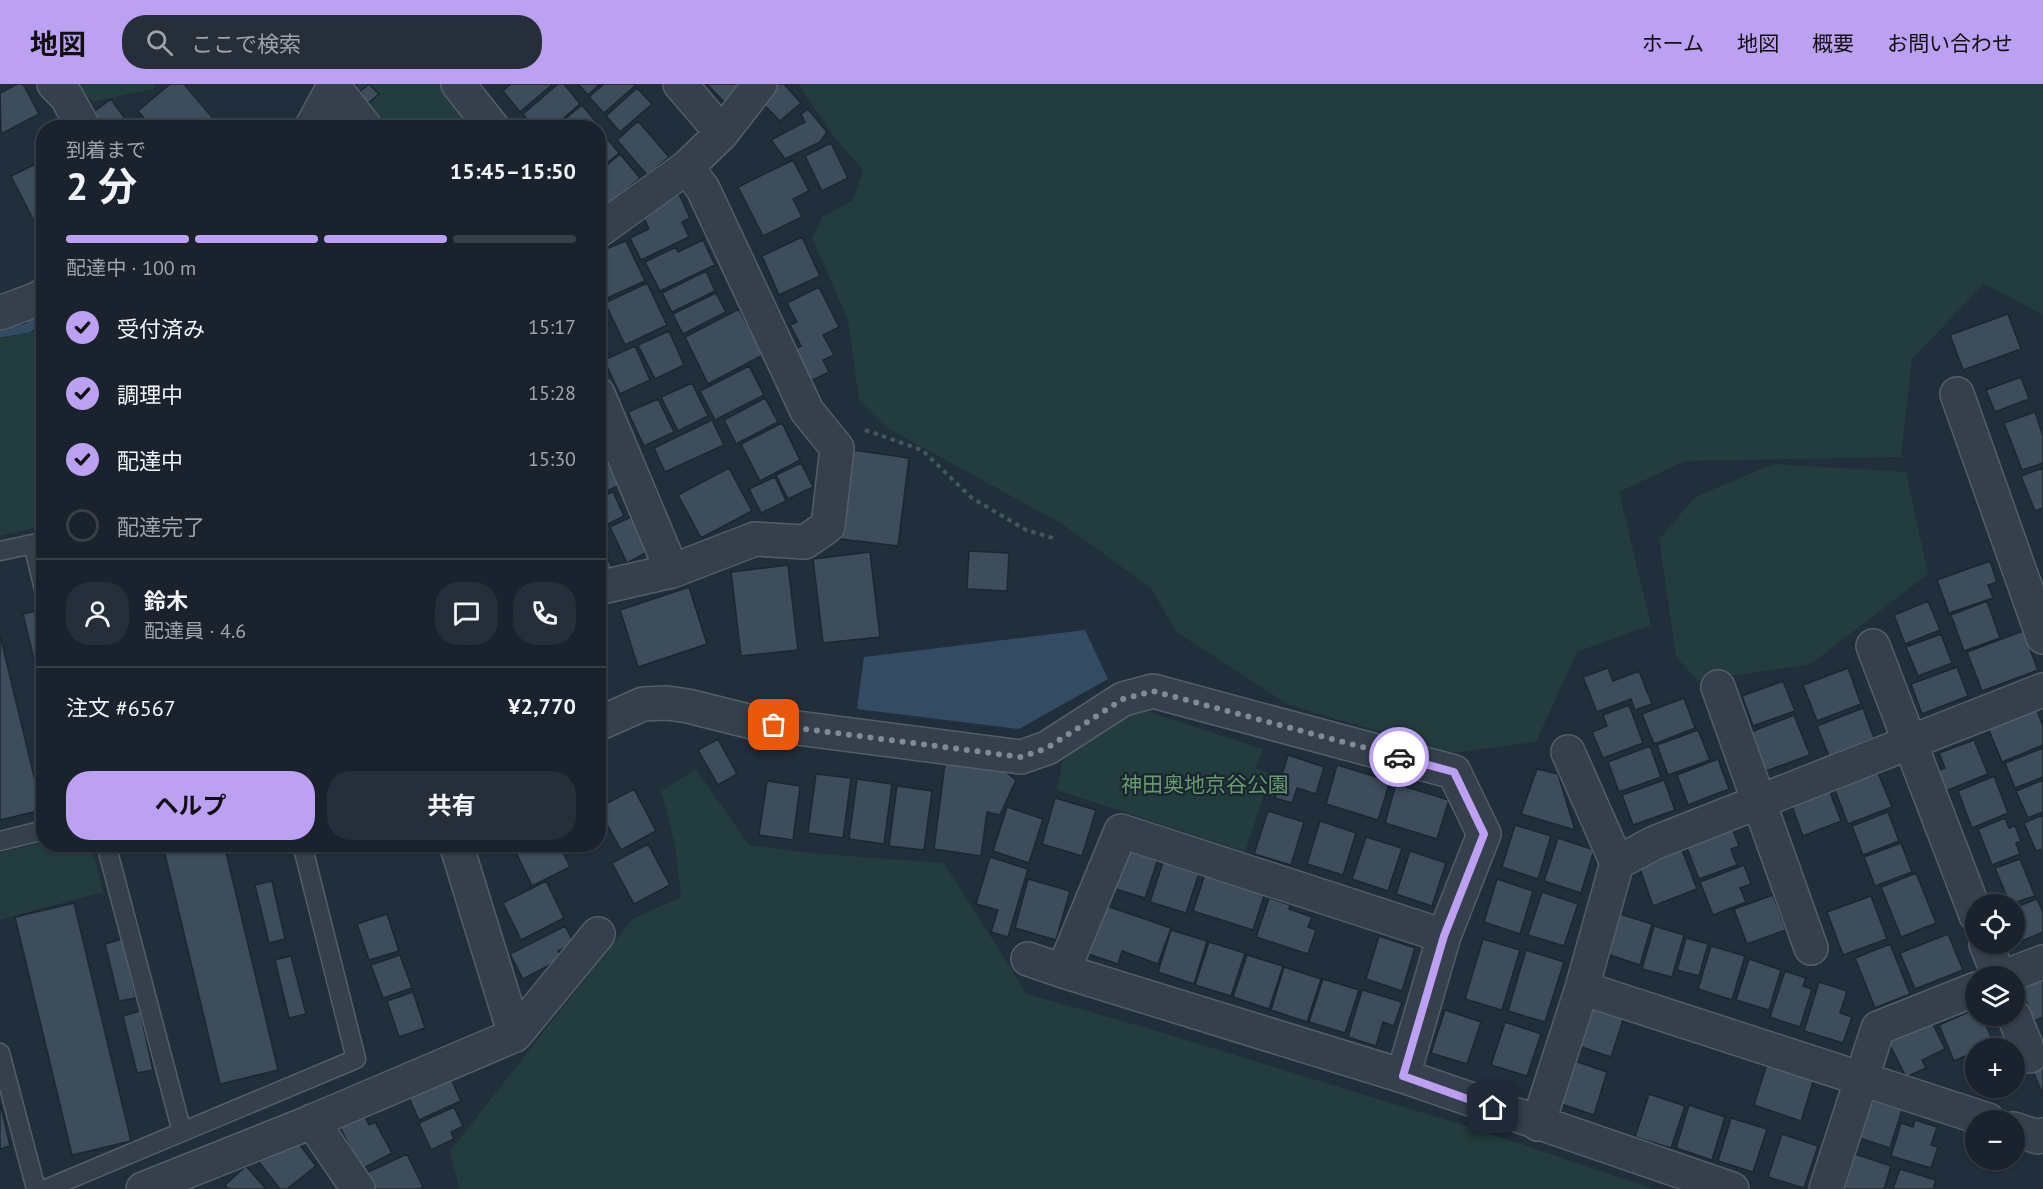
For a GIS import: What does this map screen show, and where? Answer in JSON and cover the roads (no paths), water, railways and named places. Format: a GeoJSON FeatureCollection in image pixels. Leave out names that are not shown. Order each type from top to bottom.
{"type":"FeatureCollection","features":[{"type":"Feature","properties":{"kind":"street"},"geometry":{"type":"LineString","coordinates":[[54,84],[66,96],[80,120]]}},
{"type":"Feature","properties":{"kind":"street"},"geometry":{"type":"LineString","coordinates":[[458,84],[487,120]]}},
{"type":"Feature","properties":{"kind":"street"},"geometry":{"type":"LineString","coordinates":[[680,84],[722,133]]}},
{"type":"Feature","properties":{"kind":"street"},"geometry":{"type":"LineString","coordinates":[[606,225],[687,166],[722,133],[760,84]]}},
{"type":"Feature","properties":{"kind":"street"},"geometry":{"type":"LineString","coordinates":[[315,120],[335,85],[360,120]]}},
{"type":"Feature","properties":{"kind":"street"},"geometry":{"type":"LineString","coordinates":[[606,586],[672,571],[755,539],[805,542],[828,526],[837,448],[807,411],[703,189],[687,166]]}},
{"type":"Feature","properties":{"kind":"street"},"geometry":{"type":"LineString","coordinates":[[0,314],[36,302]]}},
{"type":"Feature","properties":{"kind":"street"},"geometry":{"type":"LineString","coordinates":[[1957,394],[2043,637]]}},
{"type":"Feature","properties":{"kind":"street"},"geometry":{"type":"LineString","coordinates":[[606,413],[672,571]]}},
{"type":"Feature","properties":{"kind":"street"},"geometry":{"type":"LineString","coordinates":[[1873,646],[1968,894]]}},
{"type":"Feature","properties":{"kind":"street"},"geometry":{"type":"LineString","coordinates":[[1718,687],[1811,948]]}},
{"type":"Feature","properties":{"kind":"street"},"geometry":{"type":"LineString","coordinates":[[1617,863],[1654,843],[2043,690]]}},
{"type":"Feature","properties":{"kind":"street"},"geometry":{"type":"LineString","coordinates":[[606,720],[643,704],[667,703],[752,722],[1021,757],[1047,748],[1123,699],[1153,691],[1454,772],[1484,834],[1444,936],[1403,1076]]}},
{"type":"Feature","properties":{"kind":"street"},"geometry":{"type":"LineString","coordinates":[[1538,1124],[1582,988],[1617,863],[1568,752]]}},
{"type":"Feature","properties":{"kind":"street"},"geometry":{"type":"LineString","coordinates":[[1063,971],[1121,831],[1444,936]]}},
{"type":"Feature","properties":{"kind":"street"},"geometry":{"type":"LineString","coordinates":[[458,852],[515,1035]]}},
{"type":"Feature","properties":{"kind":"street"},"geometry":{"type":"LineString","coordinates":[[143,1189],[312,1121],[515,1035],[598,934]]}},
{"type":"Feature","properties":{"kind":"street"},"geometry":{"type":"LineString","coordinates":[[1028,959],[1403,1076],[1732,1189]]}},
{"type":"Feature","properties":{"kind":"street"},"geometry":{"type":"LineString","coordinates":[[2025,969],[2043,962]]}},
{"type":"Feature","properties":{"kind":"street"},"geometry":{"type":"LineString","coordinates":[[1582,988],[1965,1113]]}},
{"type":"Feature","properties":{"kind":"street"},"geometry":{"type":"LineString","coordinates":[[1826,1189],[1878,1028],[1965,993]]}},
{"type":"Feature","properties":{"kind":"street"},"geometry":{"type":"LineString","coordinates":[[2018,1026],[2030,1056]]}},
{"type":"Feature","properties":{"kind":"street"},"geometry":{"type":"LineString","coordinates":[[312,1121],[358,1189]]}},
{"type":"Feature","properties":{"kind":"street"},"geometry":{"type":"LineString","coordinates":[[2025,1133],[2038,1137],[2043,1135]]}},
{"type":"Feature","properties":{"kind":"lane"},"geometry":{"type":"LineString","coordinates":[[0,551],[36,542]]}},
{"type":"Feature","properties":{"kind":"lane"},"geometry":{"type":"LineString","coordinates":[[0,842],[36,832]]}},
{"type":"Feature","properties":{"kind":"lane"},"geometry":{"type":"LineString","coordinates":[[108,852],[182,1132]]}},
{"type":"Feature","properties":{"kind":"lane"},"geometry":{"type":"LineString","coordinates":[[46,1189],[356,1059],[304,852]]}},
{"type":"Feature","properties":{"kind":"lane"},"geometry":{"type":"LineString","coordinates":[[0,1053],[36,1189]]}},
{"type":"Feature","properties":{"kind":"water"},"geometry":{"type":"Polygon","coordinates":[[[1085,630],[1108,679],[1019,729],[857,709],[864,657],[1085,630]]]}},
{"type":"Feature","properties":{"kind":"waterway"},"geometry":{"type":"LineString","coordinates":[[339,120],[343,110]]}},
{"type":"Feature","properties":{"kind":"waterway"},"geometry":{"type":"LineString","coordinates":[[0,333],[28,328],[36,321]]}},
{"type":"Feature","properties":{"kind":"park label","name":"神田奥地京谷公園"},"geometry":{"type":"Point","coordinates":[1205,784]}}]}
